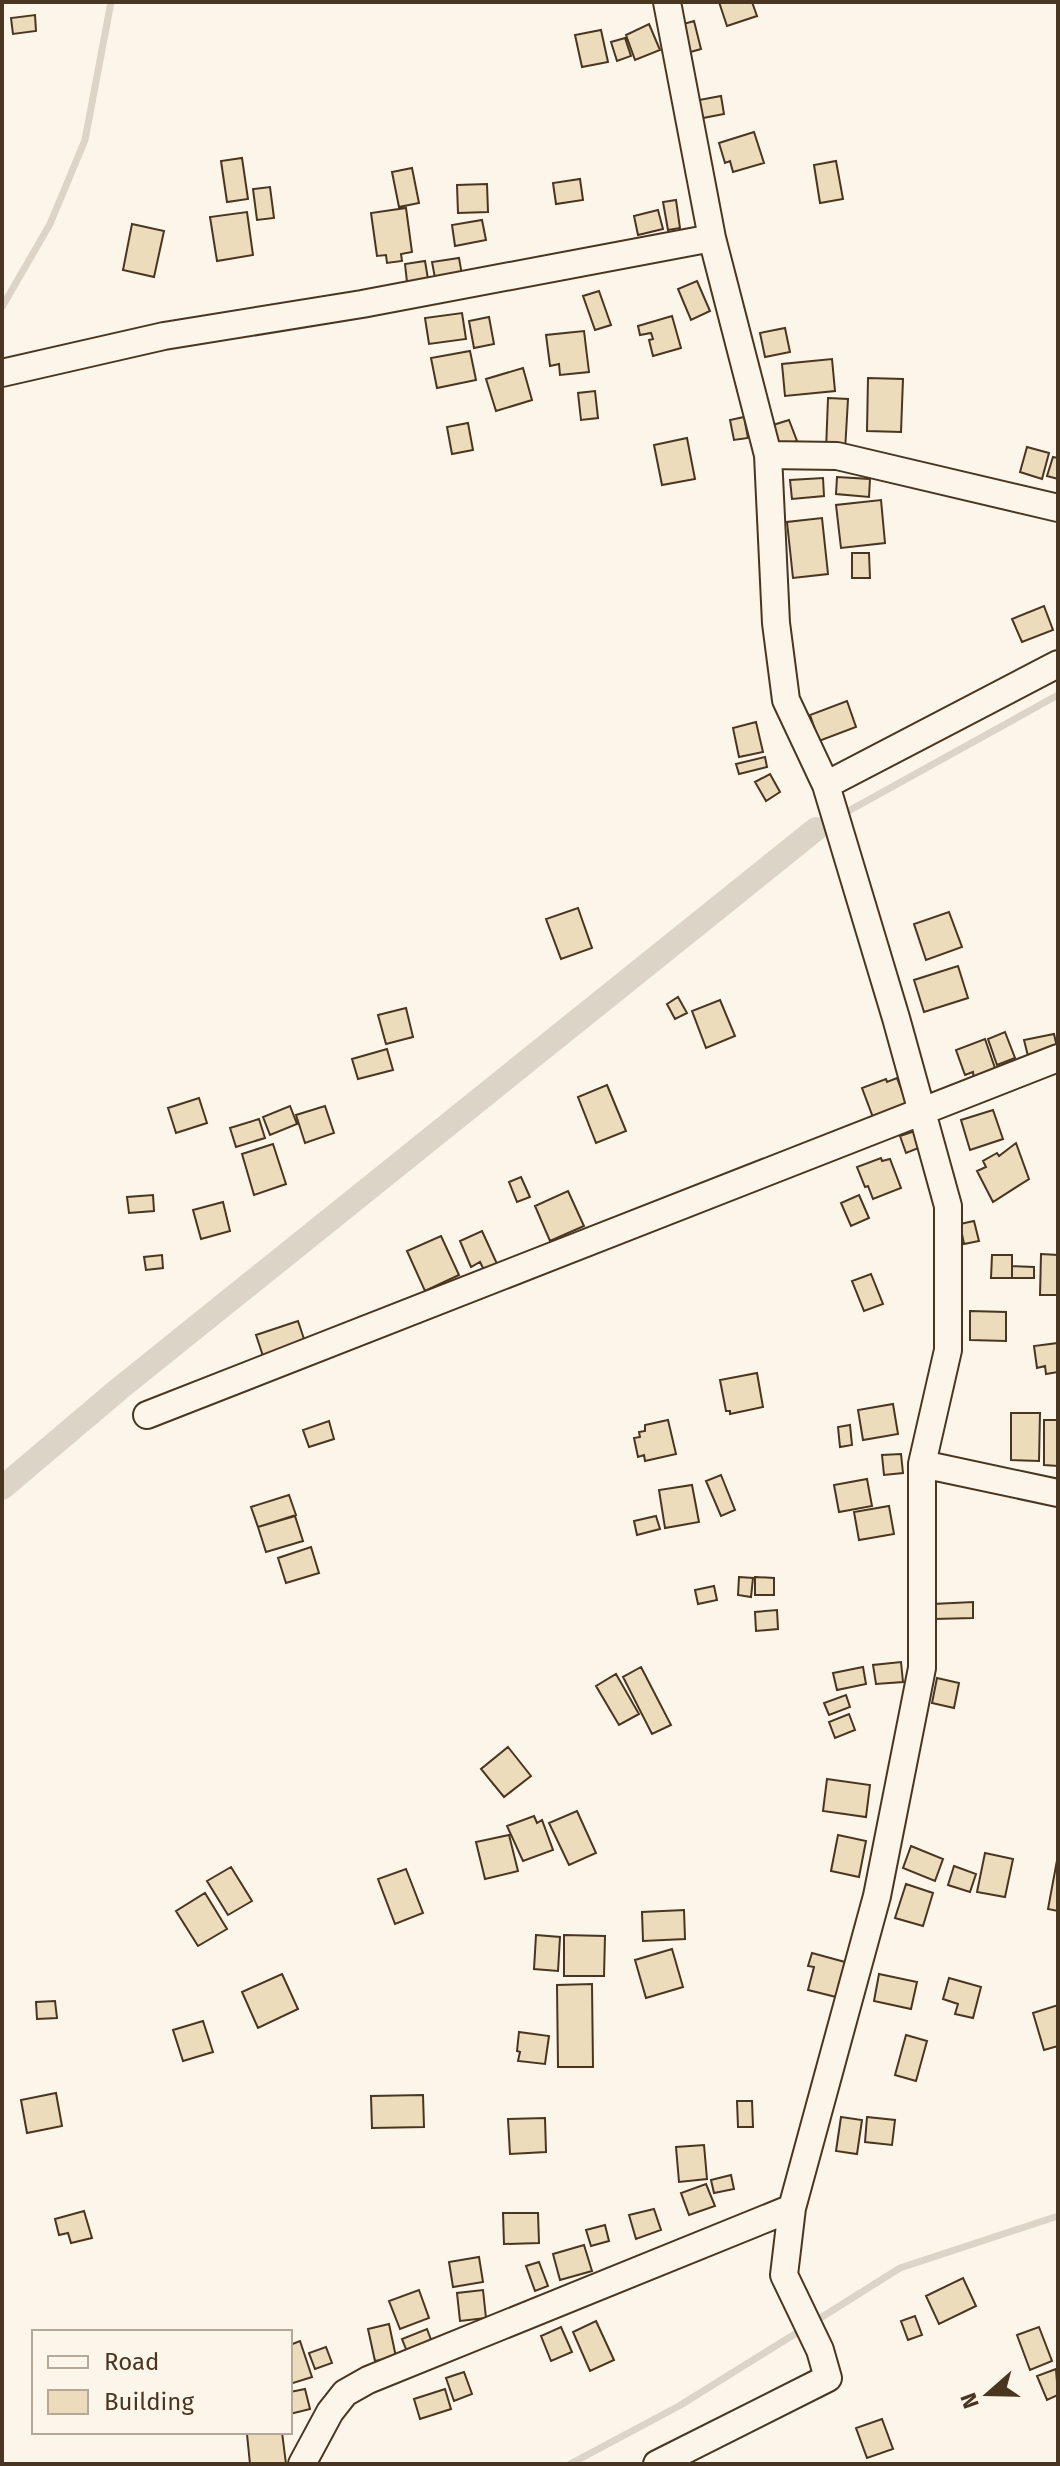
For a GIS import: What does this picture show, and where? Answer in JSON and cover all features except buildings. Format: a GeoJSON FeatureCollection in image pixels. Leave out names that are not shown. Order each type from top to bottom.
{"type":"FeatureCollection","features":[{"type":"Feature","properties":{"kind":"street"},"geometry":{"type":"LineString","coordinates":[[657,2464],[828,2378],[820,2350],[784,2275],[792,2208],[877,1896],[922,1668],[922,1464],[948,1350],[948,1206],[832,808],[786,700],[776,623],[768,455],[712,238],[667,2]]}},
{"type":"Feature","properties":{"kind":"street"},"geometry":{"type":"LineString","coordinates":[[2,373],[164,336],[362,304],[712,238]]}},
{"type":"Feature","properties":{"kind":"street"},"geometry":{"type":"LineString","coordinates":[[768,455],[837,456],[1058,508]]}},
{"type":"Feature","properties":{"kind":"street"},"geometry":{"type":"LineString","coordinates":[[832,808],[1058,664]]}},
{"type":"Feature","properties":{"kind":"street"},"geometry":{"type":"LineString","coordinates":[[147,1415],[1058,1058]]}},
{"type":"Feature","properties":{"kind":"street"},"geometry":{"type":"LineString","coordinates":[[922,1464],[1058,1493]]}},
{"type":"Feature","properties":{"kind":"street"},"geometry":{"type":"LineString","coordinates":[[302,2464],[323,2423],[345,2393],[368,2380],[792,2208]]}},
{"type":"Feature","properties":{"kind":"waterway"},"geometry":{"type":"LineString","coordinates":[[2,307],[50,224],[85,140],[111,2]]}},
{"type":"Feature","properties":{"kind":"waterway"},"geometry":{"type":"LineString","coordinates":[[816,829],[1058,695]]}},
{"type":"Feature","properties":{"kind":"waterway"},"geometry":{"type":"LineString","coordinates":[[2,1488],[119,1389],[816,829]]}},
{"type":"Feature","properties":{"kind":"waterway"},"geometry":{"type":"LineString","coordinates":[[814,2322],[900,2268],[1058,2216]]}},
{"type":"Feature","properties":{"kind":"waterway"},"geometry":{"type":"LineString","coordinates":[[570,2464],[679,2406],[803,2329]]}}]}
